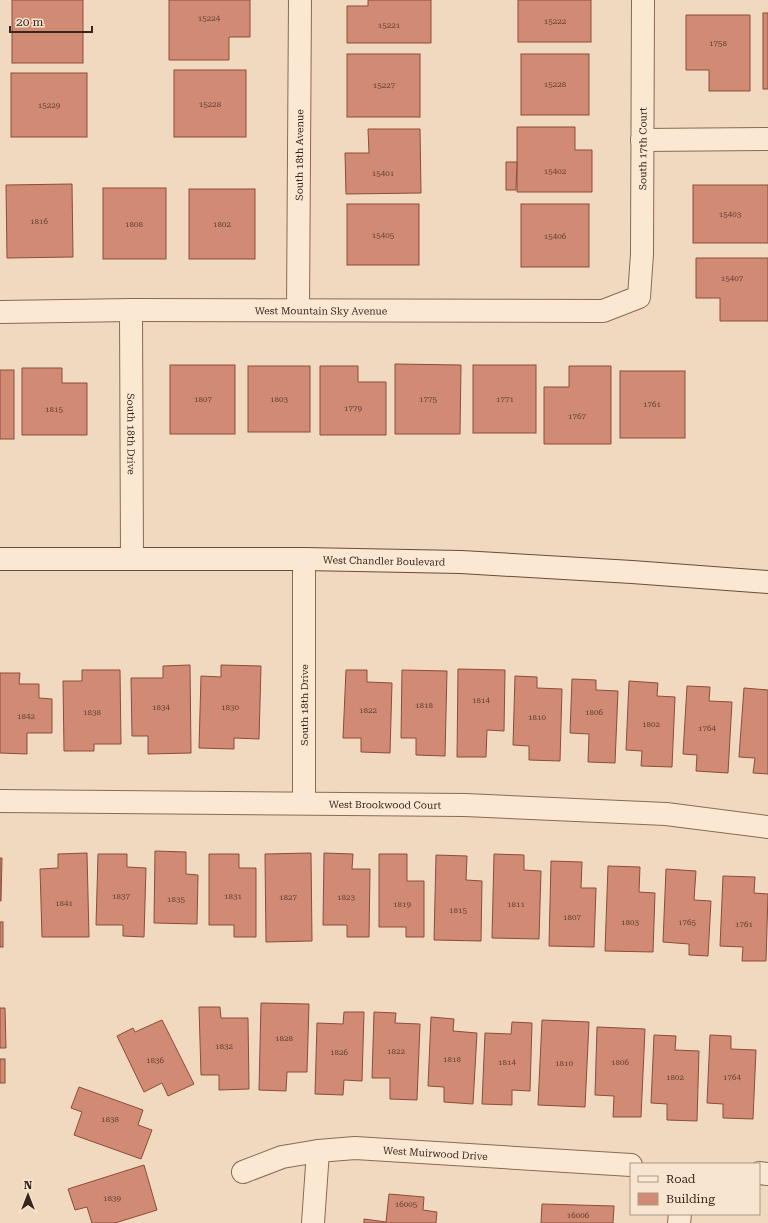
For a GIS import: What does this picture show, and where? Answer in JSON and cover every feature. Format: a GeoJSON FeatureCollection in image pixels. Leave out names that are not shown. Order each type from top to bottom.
{"type":"FeatureCollection","features":[{"type":"Feature","properties":{"kind":"street","name":"South 18th Avenue"},"geometry":{"type":"LineString","coordinates":[[298,310],[300,0]]}},
{"type":"Feature","properties":{"kind":"street","name":"South 17th Court"},"geometry":{"type":"LineString","coordinates":[[639,297],[642,254],[642,0]]}},
{"type":"Feature","properties":{"kind":"street"},"geometry":{"type":"LineString","coordinates":[[642,140],[768,139]]}},
{"type":"Feature","properties":{"kind":"street","name":"West Mountain Sky Avenue"},"geometry":{"type":"LineString","coordinates":[[0,312],[131,310],[603,311],[639,297]]}},
{"type":"Feature","properties":{"kind":"street","name":"South 18th Drive"},"geometry":{"type":"LineString","coordinates":[[131,310],[132,558]]}},
{"type":"Feature","properties":{"kind":"street","name":"West Chandler Boulevard"},"geometry":{"type":"LineString","coordinates":[[0,559],[304,559],[461,562],[768,582]]}},
{"type":"Feature","properties":{"kind":"street","name":"South 18th Drive"},"geometry":{"type":"LineString","coordinates":[[304,559],[304,802]]}},
{"type":"Feature","properties":{"kind":"street","name":"West Brookwood Court"},"geometry":{"type":"LineString","coordinates":[[0,801],[304,802],[465,805],[666,814],[768,827]]}},
{"type":"Feature","properties":{"kind":"street","name":"West Muirwood Drive"},"geometry":{"type":"LineString","coordinates":[[243,1172],[282,1157],[318,1151],[355,1148],[630,1165]]}},
{"type":"Feature","properties":{"kind":"street"},"geometry":{"type":"LineString","coordinates":[[313,1223],[318,1151]]}},
{"type":"Feature","properties":{"kind":"building"},"geometry":{"type":"Polygon","coordinates":[[[12,0],[83,0],[83,63],[12,63],[12,0]]]}},
{"type":"Feature","properties":{"kind":"building"},"geometry":{"type":"Polygon","coordinates":[[[169,0],[250,0],[250,37],[229,37],[229,60],[169,60],[169,0]]]}},
{"type":"Feature","properties":{"kind":"building"},"geometry":{"type":"Polygon","coordinates":[[[368,0],[431,0],[431,43],[347,43],[347,6],[368,6],[368,0]]]}},
{"type":"Feature","properties":{"kind":"building"},"geometry":{"type":"Polygon","coordinates":[[[518,0],[591,0],[591,42],[518,42],[518,0]]]}},
{"type":"Feature","properties":{"kind":"building"},"geometry":{"type":"Polygon","coordinates":[[[763,13],[768,13],[768,89],[763,89],[763,13]]]}},
{"type":"Feature","properties":{"kind":"building"},"geometry":{"type":"Polygon","coordinates":[[[686,15],[750,15],[750,91],[709,91],[709,70],[686,70],[686,15]]]}},
{"type":"Feature","properties":{"kind":"building"},"geometry":{"type":"Polygon","coordinates":[[[347,54],[420,54],[420,117],[347,117],[347,54]]]}},
{"type":"Feature","properties":{"kind":"building"},"geometry":{"type":"Polygon","coordinates":[[[521,54],[589,54],[589,115],[521,115],[521,54]]]}},
{"type":"Feature","properties":{"kind":"building"},"geometry":{"type":"Polygon","coordinates":[[[174,70],[246,70],[246,137],[174,137],[174,70]]]}},
{"type":"Feature","properties":{"kind":"building"},"geometry":{"type":"Polygon","coordinates":[[[11,73],[87,73],[87,137],[11,137],[11,73]]]}},
{"type":"Feature","properties":{"kind":"building"},"geometry":{"type":"Polygon","coordinates":[[[517,127],[575,127],[575,150],[592,150],[592,192],[517,192],[517,127]]]}},
{"type":"Feature","properties":{"kind":"building"},"geometry":{"type":"Polygon","coordinates":[[[368,129],[420,129],[421,193],[346,194],[345,153],[369,153],[368,129]]]}},
{"type":"Feature","properties":{"kind":"building"},"geometry":{"type":"Polygon","coordinates":[[[506,162],[517,162],[516,190],[506,190],[506,162]]]}},
{"type":"Feature","properties":{"kind":"building"},"geometry":{"type":"Polygon","coordinates":[[[72,184],[73,257],[7,258],[6,185],[72,184]]]}},
{"type":"Feature","properties":{"kind":"building"},"geometry":{"type":"Polygon","coordinates":[[[693,185],[768,185],[768,243],[693,243],[693,185]]]}},
{"type":"Feature","properties":{"kind":"building"},"geometry":{"type":"Polygon","coordinates":[[[103,188],[166,188],[166,259],[103,259],[103,188]]]}},
{"type":"Feature","properties":{"kind":"building"},"geometry":{"type":"Polygon","coordinates":[[[189,189],[255,189],[255,259],[189,259],[189,189]]]}},
{"type":"Feature","properties":{"kind":"building"},"geometry":{"type":"Polygon","coordinates":[[[347,204],[419,204],[419,265],[347,265],[347,204]]]}},
{"type":"Feature","properties":{"kind":"building"},"geometry":{"type":"Polygon","coordinates":[[[521,204],[589,204],[589,267],[521,267],[521,204]]]}},
{"type":"Feature","properties":{"kind":"building"},"geometry":{"type":"Polygon","coordinates":[[[696,258],[768,258],[768,321],[720,321],[720,298],[696,298],[696,258]]]}},
{"type":"Feature","properties":{"kind":"building"},"geometry":{"type":"Polygon","coordinates":[[[395,364],[461,365],[460,434],[395,434],[395,364]]]}},
{"type":"Feature","properties":{"kind":"building"},"geometry":{"type":"Polygon","coordinates":[[[170,365],[235,365],[235,434],[170,434],[170,365]]]}},
{"type":"Feature","properties":{"kind":"building"},"geometry":{"type":"Polygon","coordinates":[[[473,365],[536,365],[536,433],[473,433],[473,365]]]}},
{"type":"Feature","properties":{"kind":"building"},"geometry":{"type":"Polygon","coordinates":[[[248,366],[310,366],[310,432],[248,432],[248,366]]]}},
{"type":"Feature","properties":{"kind":"building"},"geometry":{"type":"Polygon","coordinates":[[[320,366],[358,366],[358,382],[386,382],[386,435],[320,435],[320,366]]]}},
{"type":"Feature","properties":{"kind":"building"},"geometry":{"type":"Polygon","coordinates":[[[569,366],[611,366],[611,444],[544,444],[544,387],[569,387],[569,366]]]}},
{"type":"Feature","properties":{"kind":"building"},"geometry":{"type":"Polygon","coordinates":[[[22,368],[62,368],[62,383],[87,383],[87,435],[22,435],[22,368]]]}},
{"type":"Feature","properties":{"kind":"building"},"geometry":{"type":"Polygon","coordinates":[[[0,370],[14,370],[14,439],[0,439],[0,370]]]}},
{"type":"Feature","properties":{"kind":"building"},"geometry":{"type":"Polygon","coordinates":[[[620,371],[685,371],[685,438],[620,438],[620,371]]]}},
{"type":"Feature","properties":{"kind":"building"},"geometry":{"type":"Polygon","coordinates":[[[190,665],[191,753],[148,754],[148,736],[132,736],[131,678],[163,678],[163,666],[190,665]]]}},
{"type":"Feature","properties":{"kind":"building"},"geometry":{"type":"Polygon","coordinates":[[[221,665],[261,666],[259,739],[234,738],[234,749],[199,748],[201,676],[221,677],[221,665]]]}},
{"type":"Feature","properties":{"kind":"building"},"geometry":{"type":"Polygon","coordinates":[[[458,669],[505,670],[504,731],[487,730],[486,757],[457,757],[458,669]]]}},
{"type":"Feature","properties":{"kind":"building"},"geometry":{"type":"Polygon","coordinates":[[[82,670],[120,670],[121,744],[94,744],[94,751],[64,751],[63,681],[82,681],[82,670]]]}},
{"type":"Feature","properties":{"kind":"building"},"geometry":{"type":"Polygon","coordinates":[[[346,670],[367,670],[367,682],[392,683],[390,753],[361,752],[361,738],[343,738],[346,670]]]}},
{"type":"Feature","properties":{"kind":"building"},"geometry":{"type":"Polygon","coordinates":[[[402,670],[447,671],[445,756],[416,755],[416,738],[401,738],[402,670]]]}},
{"type":"Feature","properties":{"kind":"building"},"geometry":{"type":"Polygon","coordinates":[[[0,673],[20,673],[19,684],[39,684],[39,698],[52,699],[52,733],[27,733],[27,754],[0,753],[0,673]]]}},
{"type":"Feature","properties":{"kind":"building"},"geometry":{"type":"Polygon","coordinates":[[[515,676],[537,677],[537,688],[562,689],[560,761],[529,760],[529,746],[513,745],[515,676]]]}},
{"type":"Feature","properties":{"kind":"building"},"geometry":{"type":"Polygon","coordinates":[[[572,679],[596,680],[596,690],[618,691],[615,763],[588,762],[589,734],[570,733],[572,679]]]}},
{"type":"Feature","properties":{"kind":"building"},"geometry":{"type":"Polygon","coordinates":[[[629,681],[658,683],[657,696],[675,697],[672,767],[641,766],[642,751],[626,750],[629,681]]]}},
{"type":"Feature","properties":{"kind":"building"},"geometry":{"type":"Polygon","coordinates":[[[687,686],[710,687],[709,701],[732,702],[728,773],[696,771],[697,755],[683,754],[687,686]]]}},
{"type":"Feature","properties":{"kind":"building"},"geometry":{"type":"Polygon","coordinates":[[[744,688],[768,690],[768,774],[753,773],[755,758],[739,757],[744,688]]]}},
{"type":"Feature","properties":{"kind":"building"},"geometry":{"type":"Polygon","coordinates":[[[155,851],[186,852],[186,874],[198,875],[197,924],[154,923],[155,851]]]}},
{"type":"Feature","properties":{"kind":"building"},"geometry":{"type":"Polygon","coordinates":[[[87,853],[89,937],[42,937],[40,869],[58,868],[58,854],[87,853]]]}},
{"type":"Feature","properties":{"kind":"building"},"geometry":{"type":"Polygon","coordinates":[[[311,853],[312,941],[266,942],[265,854],[311,853]]]}},
{"type":"Feature","properties":{"kind":"building"},"geometry":{"type":"Polygon","coordinates":[[[324,853],[353,854],[352,869],[370,869],[369,937],[347,937],[347,925],[323,925],[324,853]]]}},
{"type":"Feature","properties":{"kind":"building"},"geometry":{"type":"Polygon","coordinates":[[[98,854],[127,854],[127,867],[146,868],[144,937],[123,936],[123,925],[96,925],[98,854]]]}},
{"type":"Feature","properties":{"kind":"building"},"geometry":{"type":"Polygon","coordinates":[[[209,854],[239,854],[239,868],[256,868],[256,937],[234,937],[234,925],[209,925],[209,854]]]}},
{"type":"Feature","properties":{"kind":"building"},"geometry":{"type":"Polygon","coordinates":[[[379,854],[407,854],[407,881],[424,881],[424,937],[406,937],[406,927],[379,927],[379,854]]]}},
{"type":"Feature","properties":{"kind":"building"},"geometry":{"type":"Polygon","coordinates":[[[494,854],[524,855],[524,870],[541,871],[539,939],[492,938],[494,854]]]}},
{"type":"Feature","properties":{"kind":"building"},"geometry":{"type":"Polygon","coordinates":[[[436,855],[467,856],[466,880],[482,881],[481,941],[434,940],[436,855]]]}},
{"type":"Feature","properties":{"kind":"building"},"geometry":{"type":"Polygon","coordinates":[[[0,858],[2,858],[1,901],[0,901],[0,858]]]}},
{"type":"Feature","properties":{"kind":"building"},"geometry":{"type":"Polygon","coordinates":[[[551,861],[582,862],[581,888],[596,888],[594,947],[549,946],[551,861]]]}},
{"type":"Feature","properties":{"kind":"building"},"geometry":{"type":"Polygon","coordinates":[[[608,866],[640,867],[639,892],[655,893],[653,952],[605,951],[608,866]]]}},
{"type":"Feature","properties":{"kind":"building"},"geometry":{"type":"Polygon","coordinates":[[[666,869],[696,871],[694,900],[711,901],[708,956],[689,955],[689,944],[663,942],[666,869]]]}},
{"type":"Feature","properties":{"kind":"building"},"geometry":{"type":"Polygon","coordinates":[[[723,876],[755,877],[754,893],[768,894],[766,961],[742,961],[743,947],[720,946],[723,876]]]}},
{"type":"Feature","properties":{"kind":"building"},"geometry":{"type":"Polygon","coordinates":[[[0,922],[3,922],[3,947],[0,947],[0,922]]]}},
{"type":"Feature","properties":{"kind":"building"},"geometry":{"type":"Polygon","coordinates":[[[261,1003],[309,1004],[307,1072],[287,1072],[286,1091],[259,1090],[261,1003]]]}},
{"type":"Feature","properties":{"kind":"building"},"geometry":{"type":"Polygon","coordinates":[[[199,1007],[220,1007],[221,1018],[248,1018],[249,1089],[219,1090],[219,1075],[201,1075],[199,1007]]]}},
{"type":"Feature","properties":{"kind":"building"},"geometry":{"type":"Polygon","coordinates":[[[0,1008],[5,1008],[6,1048],[0,1048],[0,1008]]]}},
{"type":"Feature","properties":{"kind":"building"},"geometry":{"type":"Polygon","coordinates":[[[344,1012],[364,1012],[362,1081],[344,1080],[343,1095],[315,1094],[317,1023],[343,1024],[344,1012]]]}},
{"type":"Feature","properties":{"kind":"building"},"geometry":{"type":"Polygon","coordinates":[[[374,1012],[396,1013],[395,1023],[420,1024],[417,1100],[390,1099],[390,1078],[372,1078],[374,1012]]]}},
{"type":"Feature","properties":{"kind":"building"},"geometry":{"type":"Polygon","coordinates":[[[431,1017],[454,1019],[453,1031],[477,1033],[473,1104],[444,1102],[444,1087],[428,1086],[431,1017]]]}},
{"type":"Feature","properties":{"kind":"building"},"geometry":{"type":"Polygon","coordinates":[[[162,1020],[194,1084],[168,1096],[162,1083],[144,1092],[117,1036],[133,1028],[135,1032],[162,1020]]]}},
{"type":"Feature","properties":{"kind":"building"},"geometry":{"type":"Polygon","coordinates":[[[542,1020],[589,1022],[585,1107],[538,1105],[542,1020]]]}},
{"type":"Feature","properties":{"kind":"building"},"geometry":{"type":"Polygon","coordinates":[[[512,1022],[532,1023],[530,1091],[512,1090],[512,1105],[482,1104],[485,1033],[511,1034],[512,1022]]]}},
{"type":"Feature","properties":{"kind":"building"},"geometry":{"type":"Polygon","coordinates":[[[597,1027],[645,1029],[641,1117],[613,1117],[614,1096],[595,1095],[597,1027]]]}},
{"type":"Feature","properties":{"kind":"building"},"geometry":{"type":"Polygon","coordinates":[[[654,1035],[676,1036],[675,1050],[699,1051],[697,1121],[667,1120],[667,1104],[651,1103],[654,1035]]]}},
{"type":"Feature","properties":{"kind":"building"},"geometry":{"type":"Polygon","coordinates":[[[710,1035],[731,1036],[731,1049],[756,1050],[753,1119],[723,1118],[723,1104],[707,1103],[710,1035]]]}},
{"type":"Feature","properties":{"kind":"building"},"geometry":{"type":"Polygon","coordinates":[[[0,1059],[5,1059],[5,1083],[0,1083],[0,1059]]]}},
{"type":"Feature","properties":{"kind":"building"},"geometry":{"type":"Polygon","coordinates":[[[79,1087],[143,1110],[138,1125],[152,1130],[141,1159],[74,1135],[82,1112],[71,1108],[79,1087]]]}},
{"type":"Feature","properties":{"kind":"building"},"geometry":{"type":"Polygon","coordinates":[[[144,1165],[157,1210],[115,1223],[92,1223],[87,1207],[75,1210],[68,1189],[144,1165]]]}},
{"type":"Feature","properties":{"kind":"building"},"geometry":{"type":"Polygon","coordinates":[[[389,1194],[424,1197],[423,1210],[437,1212],[436,1223],[364,1223],[364,1219],[386,1222],[389,1194]]]}},
{"type":"Feature","properties":{"kind":"building"},"geometry":{"type":"Polygon","coordinates":[[[542,1204],[614,1206],[613,1223],[541,1223],[542,1204]]]}}]}
